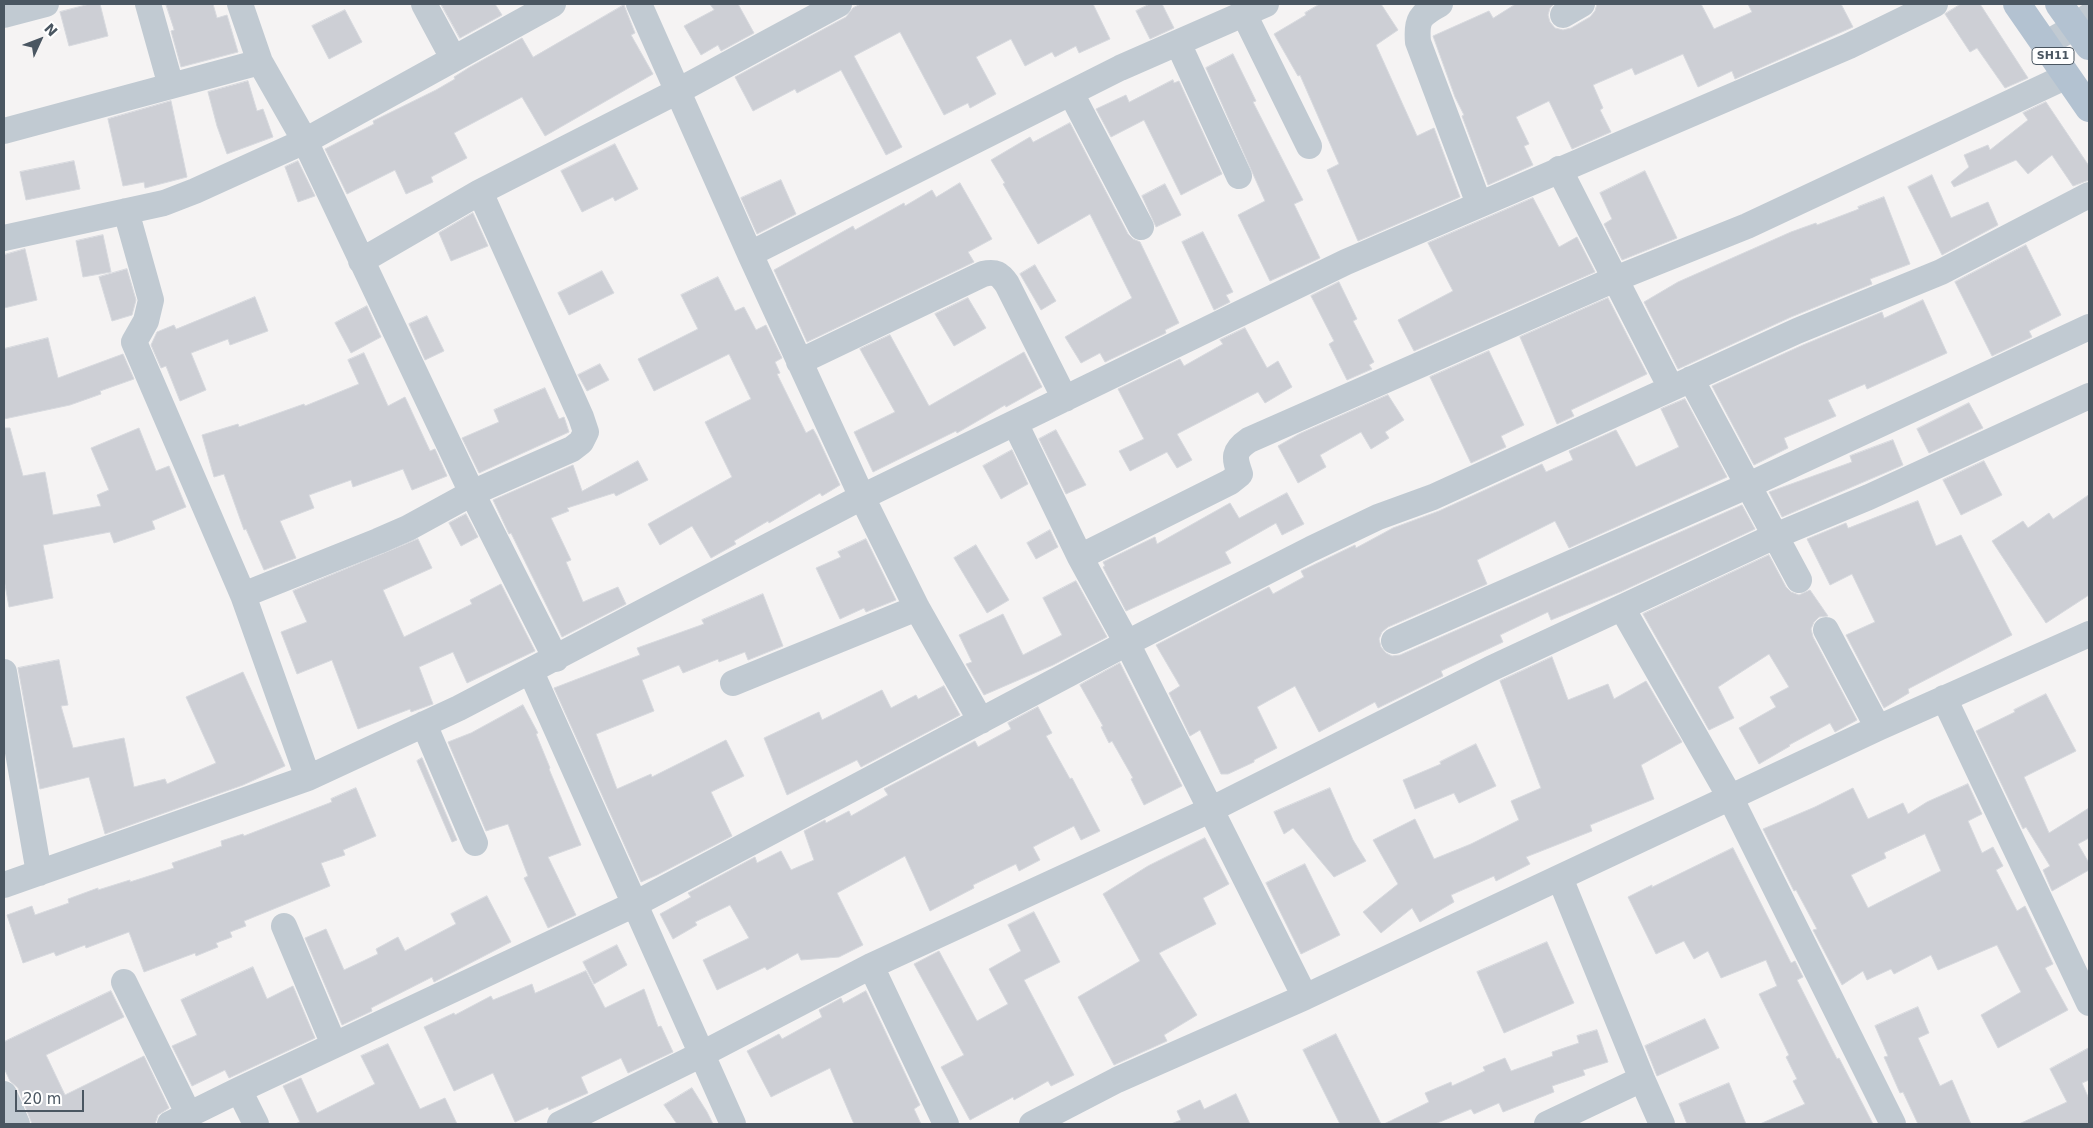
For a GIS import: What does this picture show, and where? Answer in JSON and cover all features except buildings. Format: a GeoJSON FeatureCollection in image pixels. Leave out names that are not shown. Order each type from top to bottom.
{"type":"FeatureCollection","features":[{"type":"Feature","properties":{"kind":"main road","name":"SH11"},"geometry":{"type":"LineString","coordinates":[[2017,4],[2089,108]]}},
{"type":"Feature","properties":{"kind":"main road"},"geometry":{"type":"LineString","coordinates":[[2059,4],[2085,30]]}},
{"type":"Feature","properties":{"kind":"street"},"geometry":{"type":"LineString","coordinates":[[4,15],[46,4]]}},
{"type":"Feature","properties":{"kind":"street"},"geometry":{"type":"LineString","coordinates":[[148,4],[171,86]]}},
{"type":"Feature","properties":{"kind":"street"},"geometry":{"type":"LineString","coordinates":[[240,4],[260,62],[304,141],[472,493],[556,659]]}},
{"type":"Feature","properties":{"kind":"street"},"geometry":{"type":"LineString","coordinates":[[424,4],[453,58]]}},
{"type":"Feature","properties":{"kind":"street"},"geometry":{"type":"LineString","coordinates":[[4,238],[138,210],[164,203],[195,191],[304,141],[553,4]]}},
{"type":"Feature","properties":{"kind":"street"},"geometry":{"type":"LineString","coordinates":[[639,4],[750,254],[862,497],[917,608],[981,721]]}},
{"type":"Feature","properties":{"kind":"street"},"geometry":{"type":"LineString","coordinates":[[361,261],[480,192],[678,91],[839,4]]}},
{"type":"Feature","properties":{"kind":"street"},"geometry":{"type":"LineString","coordinates":[[1440,4],[1421,17],[1417,25],[1418,42],[1479,204]]}},
{"type":"Feature","properties":{"kind":"street"},"geometry":{"type":"LineString","coordinates":[[4,886],[308,778],[531,672],[862,497],[1346,262],[1849,46],[1935,4]]}},
{"type":"Feature","properties":{"kind":"street"},"geometry":{"type":"LineString","coordinates":[[750,254],[1071,93],[1255,9],[1309,146]]}},
{"type":"Feature","properties":{"kind":"street"},"geometry":{"type":"LineString","coordinates":[[2045,44],[2085,30]]}},
{"type":"Feature","properties":{"kind":"street"},"geometry":{"type":"LineString","coordinates":[[1178,43],[1239,176]]}},
{"type":"Feature","properties":{"kind":"street"},"geometry":{"type":"LineString","coordinates":[[4,131],[260,62]]}},
{"type":"Feature","properties":{"kind":"street"},"geometry":{"type":"LineString","coordinates":[[1080,557],[1230,482],[1240,474],[1236,453],[1241,446],[1250,440],[1615,279],[1747,226],[2067,76]]}},
{"type":"Feature","properties":{"kind":"street"},"geometry":{"type":"LineString","coordinates":[[1071,93],[1140,227]]}},
{"type":"Feature","properties":{"kind":"street"},"geometry":{"type":"LineString","coordinates":[[1559,169],[1615,279],[1748,485],[1799,580]]}},
{"type":"Feature","properties":{"kind":"street"},"geometry":{"type":"LineString","coordinates":[[243,595],[393,534],[472,493],[572,449],[581,442],[586,432],[480,192]]}},
{"type":"Feature","properties":{"kind":"street"},"geometry":{"type":"LineString","coordinates":[[124,982],[180,1120],[239,1090],[635,904],[1311,549],[1378,517],[1433,497],[1797,331],[1941,272],[2089,195]]}},
{"type":"Feature","properties":{"kind":"street"},"geometry":{"type":"LineString","coordinates":[[126,211],[151,300],[146,321],[134,342],[243,595],[308,778]]}},
{"type":"Feature","properties":{"kind":"street"},"geometry":{"type":"LineString","coordinates":[[799,362],[983,274],[992,272],[1000,275],[1007,284],[1065,399]]}},
{"type":"Feature","properties":{"kind":"street"},"geometry":{"type":"LineString","coordinates":[[1394,641],[1748,485],[2089,327]]}},
{"type":"Feature","properties":{"kind":"street"},"geometry":{"type":"LineString","coordinates":[[560,1124],[702,1054],[871,966],[1210,810],[1490,668],[1775,536],[1869,497],[2089,396]]}},
{"type":"Feature","properties":{"kind":"street"},"geometry":{"type":"LineString","coordinates":[[1015,423],[1080,557],[1127,644],[1305,997]]}},
{"type":"Feature","properties":{"kind":"street"},"geometry":{"type":"LineString","coordinates":[[733,683],[917,608]]}},
{"type":"Feature","properties":{"kind":"street"},"geometry":{"type":"LineString","coordinates":[[1622,608],[1730,798],[1893,1124]]}},
{"type":"Feature","properties":{"kind":"street"},"geometry":{"type":"LineString","coordinates":[[1826,630],[1878,728]]}},
{"type":"Feature","properties":{"kind":"street"},"geometry":{"type":"LineString","coordinates":[[1036,1123],[1117,1080],[1305,997],[1878,728],[2089,634]]}},
{"type":"Feature","properties":{"kind":"street"},"geometry":{"type":"LineString","coordinates":[[4,672],[39,873]]}},
{"type":"Feature","properties":{"kind":"street"},"geometry":{"type":"LineString","coordinates":[[531,672],[733,1124]]}},
{"type":"Feature","properties":{"kind":"street"},"geometry":{"type":"LineString","coordinates":[[1944,698],[2089,1003]]}},
{"type":"Feature","properties":{"kind":"street"},"geometry":{"type":"LineString","coordinates":[[424,724],[475,843]]}},
{"type":"Feature","properties":{"kind":"street"},"geometry":{"type":"LineString","coordinates":[[1560,878],[1662,1124]]}},
{"type":"Feature","properties":{"kind":"street"},"geometry":{"type":"LineString","coordinates":[[284,926],[334,1045]]}},
{"type":"Feature","properties":{"kind":"street"},"geometry":{"type":"LineString","coordinates":[[871,966],[946,1124]]}},
{"type":"Feature","properties":{"kind":"street"},"geometry":{"type":"LineString","coordinates":[[1547,1124],[1642,1079]]}},
{"type":"Feature","properties":{"kind":"street"},"geometry":{"type":"LineString","coordinates":[[239,1090],[256,1124]]}},
{"type":"Feature","properties":{"kind":"street"},"geometry":{"type":"LineString","coordinates":[[4,1094],[17,1124]]}}]}
